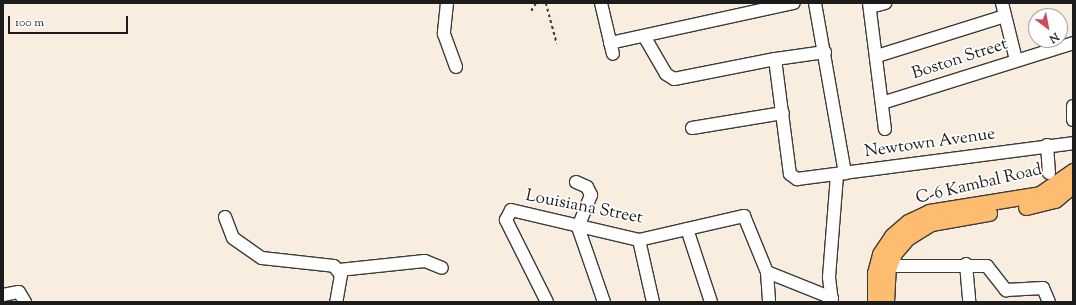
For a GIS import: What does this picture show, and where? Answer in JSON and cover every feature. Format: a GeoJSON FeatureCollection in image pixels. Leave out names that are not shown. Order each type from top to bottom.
{"type":"FeatureCollection","features":[{"type":"Feature","properties":{"kind":"main road","name":"C-6 Kambal Road"},"geometry":{"type":"LineString","coordinates":[[874,302],[875,273],[880,254],[892,236],[908,222],[929,212],[1040,194],[1073,171]]}},
{"type":"Feature","properties":{"kind":"main road","name":"C-6 Kambal Road"},"geometry":{"type":"LineString","coordinates":[[886,302],[889,266],[901,244],[923,226],[1043,204],[1073,185]]}},
{"type":"Feature","properties":{"kind":"street"},"geometry":{"type":"LineString","coordinates":[[447,3],[444,34],[456,67]]}},
{"type":"Feature","properties":{"kind":"street"},"geometry":{"type":"LineString","coordinates":[[601,3],[612,48],[644,36],[794,3]]}},
{"type":"Feature","properties":{"kind":"street"},"geometry":{"type":"LineString","coordinates":[[769,302],[767,272],[832,300],[830,250],[841,174],[825,52],[815,3]]}},
{"type":"Feature","properties":{"kind":"street"},"geometry":{"type":"LineString","coordinates":[[885,3],[869,5],[877,56],[885,129]]}},
{"type":"Feature","properties":{"kind":"street"},"geometry":{"type":"LineString","coordinates":[[1002,3],[1016,60]]}},
{"type":"Feature","properties":{"kind":"street"},"geometry":{"type":"LineString","coordinates":[[877,56],[1005,16]]}},
{"type":"Feature","properties":{"kind":"street"},"geometry":{"type":"LineString","coordinates":[[644,36],[666,74],[674,79],[775,59],[825,52]]}},
{"type":"Feature","properties":{"kind":"street","name":"Boston Street"},"geometry":{"type":"LineString","coordinates":[[882,104],[1073,43]]}},
{"type":"Feature","properties":{"kind":"street"},"geometry":{"type":"LineString","coordinates":[[692,128],[783,113],[775,59]]}},
{"type":"Feature","properties":{"kind":"street"},"geometry":{"type":"LineString","coordinates":[[1073,106],[1073,120]]}},
{"type":"Feature","properties":{"kind":"street","name":"Newtown Avenue"},"geometry":{"type":"LineString","coordinates":[[783,113],[792,177],[841,174],[1047,145],[1073,143]]}},
{"type":"Feature","properties":{"kind":"street"},"geometry":{"type":"LineString","coordinates":[[1047,145],[1049,173]]}},
{"type":"Feature","properties":{"kind":"street"},"geometry":{"type":"LineString","coordinates":[[576,182],[587,187],[591,195],[578,228],[604,302]]}},
{"type":"Feature","properties":{"kind":"street","name":"Louisiana Street"},"geometry":{"type":"LineString","coordinates":[[546,302],[506,220],[511,210],[578,228],[639,240],[744,216],[767,272]]}},
{"type":"Feature","properties":{"kind":"street"},"geometry":{"type":"LineString","coordinates":[[225,217],[228,233],[262,258],[339,270],[425,261],[442,268]]}},
{"type":"Feature","properties":{"kind":"street"},"geometry":{"type":"LineString","coordinates":[[687,229],[711,302]]}},
{"type":"Feature","properties":{"kind":"street"},"geometry":{"type":"LineString","coordinates":[[639,240],[653,302]]}},
{"type":"Feature","properties":{"kind":"street"},"geometry":{"type":"LineString","coordinates":[[966,264],[969,302]]}},
{"type":"Feature","properties":{"kind":"street"},"geometry":{"type":"LineString","coordinates":[[889,266],[966,264],[987,266],[1004,288],[1015,297],[1046,289],[1048,302]]}},
{"type":"Feature","properties":{"kind":"street"},"geometry":{"type":"LineString","coordinates":[[336,302],[341,275],[339,270]]}},
{"type":"Feature","properties":{"kind":"street"},"geometry":{"type":"LineString","coordinates":[[3,295],[18,292],[25,302]]}},
{"type":"Feature","properties":{"kind":"path"},"geometry":{"type":"LineString","coordinates":[[531,11],[536,3]]}},
{"type":"Feature","properties":{"kind":"path"},"geometry":{"type":"LineString","coordinates":[[546,3],[557,44]]}}]}
